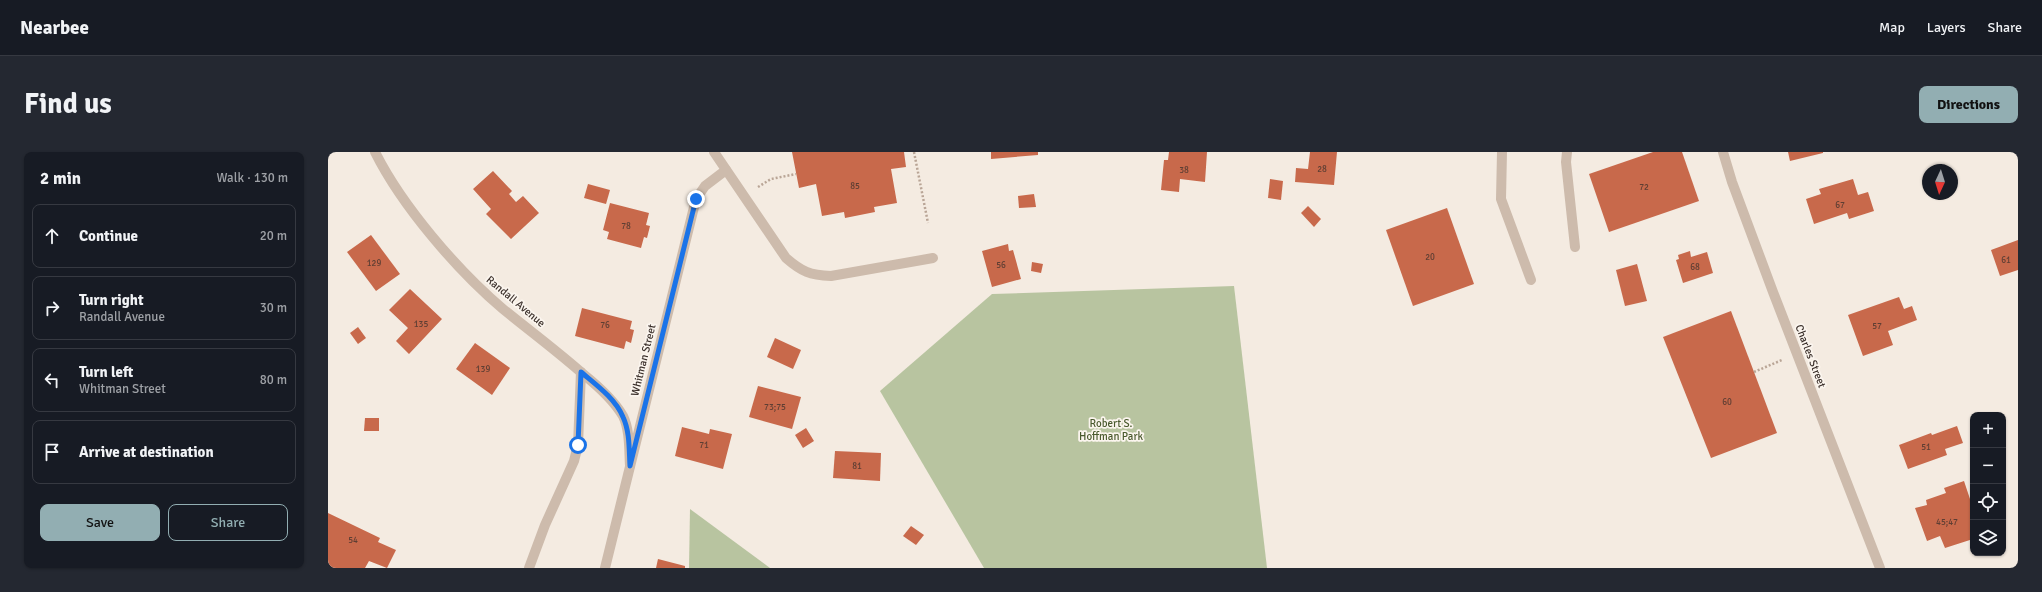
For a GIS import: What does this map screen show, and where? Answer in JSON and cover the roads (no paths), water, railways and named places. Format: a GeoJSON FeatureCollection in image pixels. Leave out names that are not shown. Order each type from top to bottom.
{"type":"FeatureCollection","features":[{"type":"Feature","properties":{"kind":"street","name":"Randall Avenue"},"geometry":{"type":"LineString","coordinates":[[375,152],[415,214],[444,250],[503,308],[581,372],[612,400],[623,416],[628,433],[630,466]]}},
{"type":"Feature","properties":{"kind":"street"},"geometry":{"type":"LineString","coordinates":[[714,152],[786,258],[799,270],[814,275],[831,276],[933,258]]}},
{"type":"Feature","properties":{"kind":"street"},"geometry":{"type":"LineString","coordinates":[[1502,152],[1501,199],[1531,280]]}},
{"type":"Feature","properties":{"kind":"street"},"geometry":{"type":"LineString","coordinates":[[1567,152],[1566,162],[1575,247]]}},
{"type":"Feature","properties":{"kind":"street","name":"Charles Street"},"geometry":{"type":"LineString","coordinates":[[1723,152],[1735,190],[1880,568]]}},
{"type":"Feature","properties":{"kind":"street","name":"Whitman Street"},"geometry":{"type":"LineString","coordinates":[[605,568],[696,199],[705,186],[726,170]]}},
{"type":"Feature","properties":{"kind":"street"},"geometry":{"type":"LineString","coordinates":[[529,568],[545,525],[574,461],[578,445],[581,372]]}},
{"type":"Feature","properties":{"kind":"park label","name":"Robert S. Hoffman Park"},"geometry":{"type":"Point","coordinates":[1111,429]}}]}
